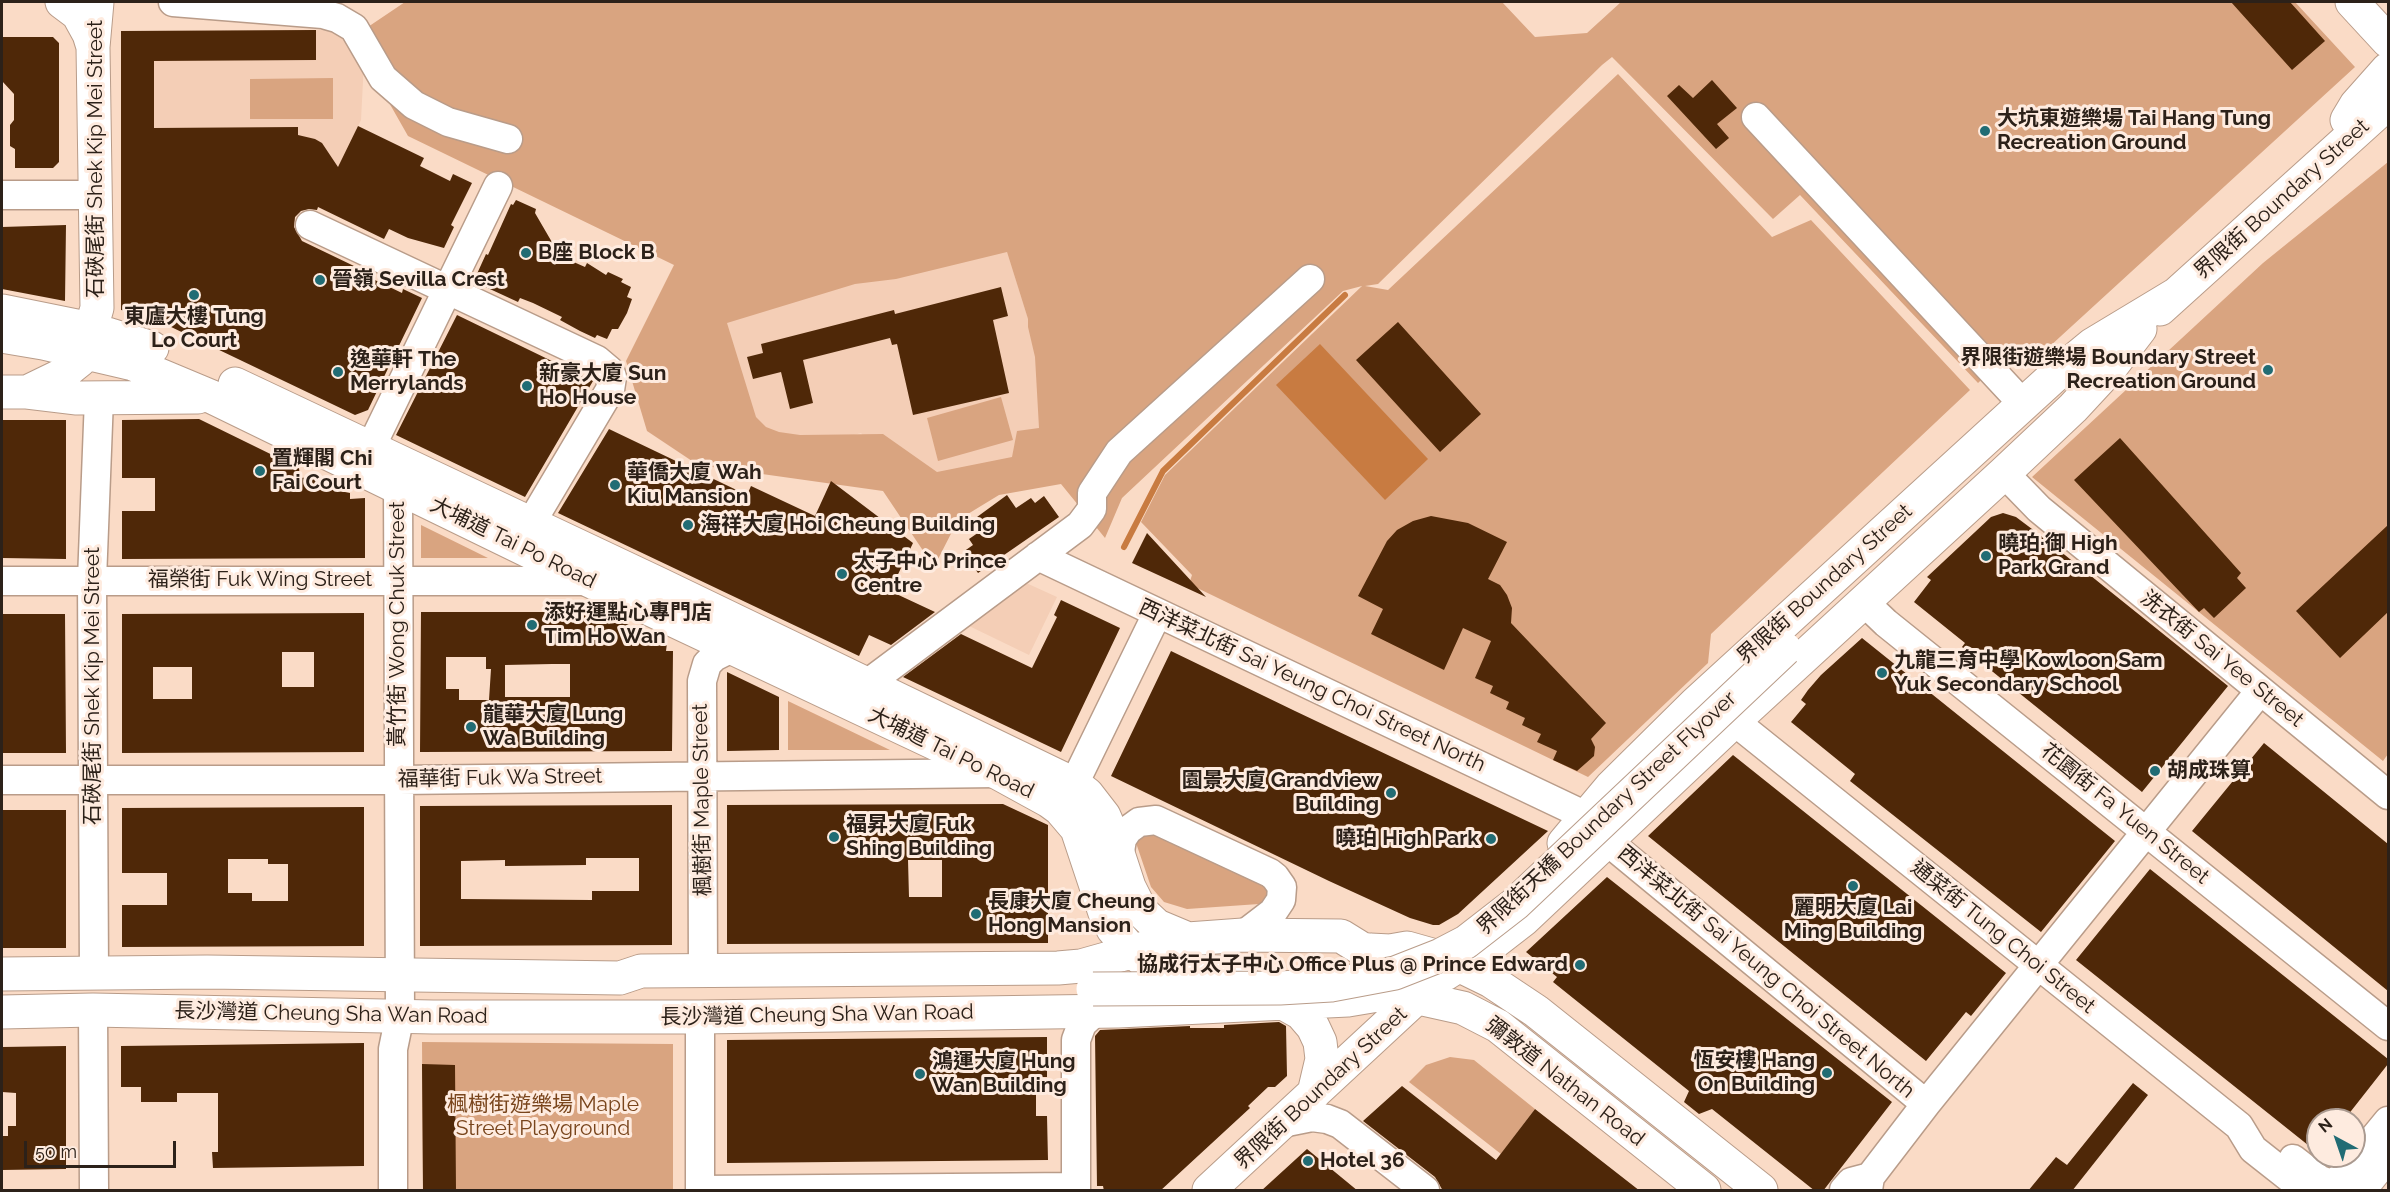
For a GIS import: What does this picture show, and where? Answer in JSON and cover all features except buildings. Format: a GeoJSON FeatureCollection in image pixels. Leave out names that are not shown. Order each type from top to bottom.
{"type":"FeatureCollection","features":[{"type":"Feature","properties":{"kind":"main road"},"geometry":{"type":"LineString","coordinates":[[62,2],[78,14],[93,47]]}},
{"type":"Feature","properties":{"kind":"main road","name":"石硤尾街 Shek Kip Mei Street"},"geometry":{"type":"LineString","coordinates":[[88,341],[97,308],[93,47],[97,2]]}},
{"type":"Feature","properties":{"kind":"main road"},"geometry":{"type":"LineString","coordinates":[[2352,2],[2388,41]]}},
{"type":"Feature","properties":{"kind":"main road"},"geometry":{"type":"LineString","coordinates":[[2345,142],[2347,118],[2351,110],[2388,69]]}},
{"type":"Feature","properties":{"kind":"main road","name":"界限街 Boundary Street"},"geometry":{"type":"LineString","coordinates":[[1209,1191],[1439,976],[1523,920],[1863,602],[1998,467],[2066,392],[2388,103]]}},
{"type":"Feature","properties":{"kind":"main road","name":"界限街 Boundary Street"},"geometry":{"type":"LineString","coordinates":[[1439,976],[1479,921],[1565,843],[1611,787],[1724,677],[2023,404],[2092,345],[2175,295]]}},
{"type":"Feature","properties":{"kind":"main road","name":"大埔道 Tai Po Road"},"geometry":{"type":"LineString","coordinates":[[2,310],[88,341],[133,364],[212,397],[590,581],[998,773],[1049,801],[1072,824],[1082,841],[1105,913],[1113,929],[1132,951]]}},
{"type":"Feature","properties":{"kind":"main road","name":"大埔道 Tai Po Road"},"geometry":{"type":"LineString","coordinates":[[2,336],[88,341],[162,352],[371,447],[1074,784],[1087,794],[1104,816],[1129,887],[1141,911],[1157,926],[1188,939]]}},
{"type":"Feature","properties":{"kind":"main road"},"geometry":{"type":"LineString","coordinates":[[14,392],[68,370],[88,341]]}},
{"type":"Feature","properties":{"kind":"main road"},"geometry":{"type":"LineString","coordinates":[[14,392],[77,398],[212,397]]}},
{"type":"Feature","properties":{"kind":"main road","name":"界限街天橋 Boundary Street Flyover"},"geometry":{"type":"LineString","coordinates":[[629,986],[1280,988],[1331,985],[1366,979],[1422,964],[1466,942],[1515,904],[1759,673],[1998,467]]}},
{"type":"Feature","properties":{"kind":"main road","name":"長沙灣道 Cheung Sha Wan Road"},"geometry":{"type":"LineString","coordinates":[[2,974],[207,972],[399,974],[629,986],[641,971],[1058,968],[1081,966],[1132,951],[1188,939],[1243,935],[1341,936],[1374,930],[1395,939],[1439,976]]}},
{"type":"Feature","properties":{"kind":"main road"},"geometry":{"type":"LineString","coordinates":[[1132,951],[1142,959],[1160,967],[1179,971],[1314,977],[1358,985],[1378,995]]}},
{"type":"Feature","properties":{"kind":"main road","name":"彌敦道 Nathan Road"},"geometry":{"type":"LineString","coordinates":[[1439,976],[1463,1008],[1498,1026],[1704,1191]]}},
{"type":"Feature","properties":{"kind":"main road","name":"彌敦道 Nathan Road"},"geometry":{"type":"LineString","coordinates":[[1378,995],[1439,976],[1491,981],[1536,1011],[1761,1191]]}},
{"type":"Feature","properties":{"kind":"main road","name":"長沙灣道 Cheung Sha Wan Road"},"geometry":{"type":"LineString","coordinates":[[2,1012],[93,1010],[700,1017],[1096,1011],[1285,1004],[1348,1000],[1378,995]]}},
{"type":"Feature","properties":{"kind":"main road"},"geometry":{"type":"LineString","coordinates":[[1285,1004],[1301,1013],[1313,1027],[1320,1042],[1322,1059],[1314,1093]]}},
{"type":"Feature","properties":{"kind":"main road"},"geometry":{"type":"LineString","coordinates":[[2331,1188],[2388,1154]]}},
{"type":"Feature","properties":{"kind":"street"},"geometry":{"type":"LineString","coordinates":[[173,2],[323,14],[337,18],[354,28],[383,78],[407,99],[428,113],[448,122],[482,124],[508,139]]}},
{"type":"Feature","properties":{"kind":"street"},"geometry":{"type":"LineString","coordinates":[[1756,117],[2023,404]]}},
{"type":"Feature","properties":{"kind":"street"},"geometry":{"type":"LineString","coordinates":[[371,447],[498,186]]}},
{"type":"Feature","properties":{"kind":"street"},"geometry":{"type":"LineString","coordinates":[[2,195],[95,195]]}},
{"type":"Feature","properties":{"kind":"street"},"geometry":{"type":"LineString","coordinates":[[310,225],[597,360],[610,371],[612,377],[610,390],[531,523]]}},
{"type":"Feature","properties":{"kind":"street"},"geometry":{"type":"LineString","coordinates":[[867,684],[1080,525],[1092,509],[1092,493],[1119,452],[1310,279]]}},
{"type":"Feature","properties":{"kind":"street","name":"石硤尾街 Shek Kip Mei Street"},"geometry":{"type":"LineString","coordinates":[[94,973],[92,580],[99,398]]}},
{"type":"Feature","properties":{"kind":"street","name":"洗衣街 Sai Yee Street"},"geometry":{"type":"LineString","coordinates":[[1998,467],[2039,509],[2388,795]]}},
{"type":"Feature","properties":{"kind":"street","name":"黃竹街 Wong Chuk Street"},"geometry":{"type":"LineString","coordinates":[[393,1191],[393,1049],[400,1015],[398,488]]}},
{"type":"Feature","properties":{"kind":"street","name":"西洋菜北街 Sai Yeung Choi Street North"},"geometry":{"type":"LineString","coordinates":[[1038,556],[1586,816]]}},
{"type":"Feature","properties":{"kind":"street","name":"福榮街 Fuk Wing Street"},"geometry":{"type":"LineString","coordinates":[[2,581],[590,581]]}},
{"type":"Feature","properties":{"kind":"street","name":"花園街 Fa Yuen Street"},"geometry":{"type":"LineString","coordinates":[[1863,602],[1886,623],[2388,1026]]}},
{"type":"Feature","properties":{"kind":"street"},"geometry":{"type":"LineString","coordinates":[[1074,784],[1157,614]]}},
{"type":"Feature","properties":{"kind":"street","name":"楓樹街 Maple Street"},"geometry":{"type":"LineString","coordinates":[[703,971],[701,691],[707,664],[714,657],[728,650],[736,650]]}},
{"type":"Feature","properties":{"kind":"street","name":"通菜街 Tung Choi Street"},"geometry":{"type":"LineString","coordinates":[[1724,677],[1717,693],[1719,706],[1734,721],[2239,1126],[2264,1136],[2331,1188]]}},
{"type":"Feature","properties":{"kind":"street"},"geometry":{"type":"LineString","coordinates":[[1844,1191],[1851,1182],[1869,1184],[1926,1104],[2260,691]]}},
{"type":"Feature","properties":{"kind":"street","name":"福華街 Fuk Wa Street"},"geometry":{"type":"LineString","coordinates":[[2,780],[399,780],[998,773]]}},
{"type":"Feature","properties":{"kind":"street"},"geometry":{"type":"LineString","coordinates":[[1119,858],[1122,839],[1128,830],[1139,822],[1156,820],[1275,877],[1282,893],[1278,906],[1243,935]]}},
{"type":"Feature","properties":{"kind":"street","name":"西洋菜北街 Sai Yeung Choi Street North"},"geometry":{"type":"LineString","coordinates":[[1607,841],[1926,1104]]}},
{"type":"Feature","properties":{"kind":"street"},"geometry":{"type":"LineString","coordinates":[[93,1010],[94,1191]]}},
{"type":"Feature","properties":{"kind":"street"},"geometry":{"type":"LineString","coordinates":[[700,1017],[700,1190],[1076,1189],[1076,1040],[1082,1024],[1096,1011]]}},
{"type":"Feature","properties":{"kind":"street"},"geometry":{"type":"LineString","coordinates":[[1282,1123],[1312,1117],[1340,1124],[1425,1191]]}},
{"type":"Feature","properties":{"kind":"street"},"geometry":{"type":"LineString","coordinates":[[2331,1188],[2388,1120]]}},
{"type":"Feature","properties":{"kind":"shaded area"},"geometry":{"type":"Polygon","coordinates":[[[331,30],[349,34],[364,62],[361,120],[320,205],[121,225],[121,31],[331,30]]]}},
{"type":"Feature","properties":{"kind":"shaded area"},"geometry":{"type":"Polygon","coordinates":[[[1003,239],[1047,379],[1033,472],[923,504],[861,433],[762,461],[722,322],[1003,239]]]}},
{"type":"Feature","properties":{"kind":"shaded area"},"geometry":{"type":"Polygon","coordinates":[[[1320,344],[1428,459],[1385,500],[1276,385],[1320,344]]]}},
{"type":"Feature","properties":{"kind":"shaded area"},"geometry":{"type":"Polygon","coordinates":[[[1024,582],[1057,597],[1029,655],[965,624],[1024,582]]]}},
{"type":"Feature","properties":{"kind":"green space"},"geometry":{"type":"Polygon","coordinates":[[[405,2],[1502,2],[1535,37],[1587,33],[1621,2],[2295,2],[2355,67],[2025,369],[2009,353],[1978,383],[1800,195],[1773,219],[1612,57],[1602,65],[1378,284],[1365,286],[1388,290],[1618,74],[1772,237],[1811,220],[1970,390],[1711,634],[1708,663],[1588,777],[1189,584],[1192,575],[1141,522],[1165,475],[1362,286],[1343,291],[1122,498],[1105,538],[1061,484],[999,495],[958,520],[934,567],[883,491],[698,465],[647,431],[626,361],[674,265],[408,136],[383,92],[359,33],[405,2]],[[1007,252],[896,279],[855,284],[727,323],[756,417],[766,427],[779,432],[800,435],[883,434],[937,472],[1012,457],[1017,431],[1039,428],[1035,357],[1028,319],[1007,252]]]}},
{"type":"Feature","properties":{"kind":"green space"},"geometry":{"type":"Polygon","coordinates":[[[333,78],[333,119],[250,119],[250,79],[333,78]]]}},
{"type":"Feature","properties":{"kind":"green space","name":"界限街遊樂場 Boundary Street Recreation Ground"},"geometry":{"type":"Polygon","coordinates":[[[2388,162],[2388,754],[2383,761],[2032,477],[2263,263],[2388,162]]]}},
{"type":"Feature","properties":{"kind":"green space"},"geometry":{"type":"Polygon","coordinates":[[[1001,397],[1013,440],[938,461],[927,418],[1001,397]]]}},
{"type":"Feature","properties":{"kind":"green space"},"geometry":{"type":"Polygon","coordinates":[[[421,525],[488,558],[421,558],[421,525]]]}},
{"type":"Feature","properties":{"kind":"green space"},"geometry":{"type":"Polygon","coordinates":[[[788,701],[890,750],[788,750],[788,701]]]}},
{"type":"Feature","properties":{"kind":"green space"},"geometry":{"type":"Polygon","coordinates":[[[1144,828],[1264,880],[1270,890],[1265,901],[1259,904],[1187,909],[1164,902],[1151,887],[1134,837],[1144,828]]]}},
{"type":"Feature","properties":{"kind":"green space","name":"楓樹街遊樂場 Maple Street Playground"},"geometry":{"type":"Polygon","coordinates":[[[422,1042],[673,1044],[673,1190],[423,1190],[422,1042]]]}},
{"type":"Feature","properties":{"kind":"green space"},"geometry":{"type":"Polygon","coordinates":[[[1450,1057],[1474,1060],[1535,1109],[1501,1154],[1409,1082],[1426,1065],[1450,1057]]]}},
{"type":"Feature","properties":{"kind":"waterway"},"geometry":{"type":"LineString","coordinates":[[1124,547],[1163,471],[1345,295]]}},
{"type":"Feature","properties":{"kind":"place","name":"大坑東遊樂場 Tai Hang Tung Recreation Ground"},"geometry":{"type":"Point","coordinates":[1985,131]}},
{"type":"Feature","properties":{"kind":"place","name":"B座 Block B"},"geometry":{"type":"Point","coordinates":[526,253]}},
{"type":"Feature","properties":{"kind":"place","name":"晉嶺 Sevilla Crest"},"geometry":{"type":"Point","coordinates":[320,280]}},
{"type":"Feature","properties":{"kind":"place","name":"東廬大樓 Tung Lo Court"},"geometry":{"type":"Point","coordinates":[194,295]}},
{"type":"Feature","properties":{"kind":"place","name":"界限街遊樂場 Boundary Street Recreation Ground"},"geometry":{"type":"Point","coordinates":[2268,370]}},
{"type":"Feature","properties":{"kind":"place","name":"逸華軒 The Merrylands"},"geometry":{"type":"Point","coordinates":[338,372]}},
{"type":"Feature","properties":{"kind":"place","name":"新豪大廈 Sun Ho House"},"geometry":{"type":"Point","coordinates":[527,386]}},
{"type":"Feature","properties":{"kind":"place","name":"置輝閣 Chi Fai Court"},"geometry":{"type":"Point","coordinates":[260,471]}},
{"type":"Feature","properties":{"kind":"place","name":"華僑大廈 Wah Kiu Mansion"},"geometry":{"type":"Point","coordinates":[615,485]}},
{"type":"Feature","properties":{"kind":"place","name":"海祥大廈 Hoi Cheung Building"},"geometry":{"type":"Point","coordinates":[688,525]}},
{"type":"Feature","properties":{"kind":"place","name":"曉珀·御 High Park Grand"},"geometry":{"type":"Point","coordinates":[1986,556]}},
{"type":"Feature","properties":{"kind":"place","name":"太子中心 Prince Centre"},"geometry":{"type":"Point","coordinates":[842,574]}},
{"type":"Feature","properties":{"kind":"place","name":"添好運點心專門店 Tim Ho Wan"},"geometry":{"type":"Point","coordinates":[532,625]}},
{"type":"Feature","properties":{"kind":"place","name":"九龍三育中學 Kowloon Sam Yuk Secondary School"},"geometry":{"type":"Point","coordinates":[1882,673]}},
{"type":"Feature","properties":{"kind":"place","name":"龍華大廈 Lung Wa Building"},"geometry":{"type":"Point","coordinates":[471,727]}},
{"type":"Feature","properties":{"kind":"place","name":"胡成珠算"},"geometry":{"type":"Point","coordinates":[2155,771]}},
{"type":"Feature","properties":{"kind":"place","name":"園景大廈 Grandview Building"},"geometry":{"type":"Point","coordinates":[1391,793]}},
{"type":"Feature","properties":{"kind":"place","name":"福昇大廈 Fuk Shing Building"},"geometry":{"type":"Point","coordinates":[834,837]}},
{"type":"Feature","properties":{"kind":"place","name":"曉珀 High Park"},"geometry":{"type":"Point","coordinates":[1491,839]}},
{"type":"Feature","properties":{"kind":"place","name":"麗明大廈 Lai Ming Building"},"geometry":{"type":"Point","coordinates":[1853,886]}},
{"type":"Feature","properties":{"kind":"place","name":"長康大廈 Cheung Hong Mansion"},"geometry":{"type":"Point","coordinates":[976,914]}},
{"type":"Feature","properties":{"kind":"place","name":"協成行太子中心 Office Plus @ Prince Edward"},"geometry":{"type":"Point","coordinates":[1580,965]}},
{"type":"Feature","properties":{"kind":"place","name":"恆安樓 Hang On Building"},"geometry":{"type":"Point","coordinates":[1827,1073]}},
{"type":"Feature","properties":{"kind":"place","name":"鴻運大廈 Hung Wan Building"},"geometry":{"type":"Point","coordinates":[920,1074]}},
{"type":"Feature","properties":{"kind":"place","name":"Hotel 36"},"geometry":{"type":"Point","coordinates":[1308,1161]}}]}
